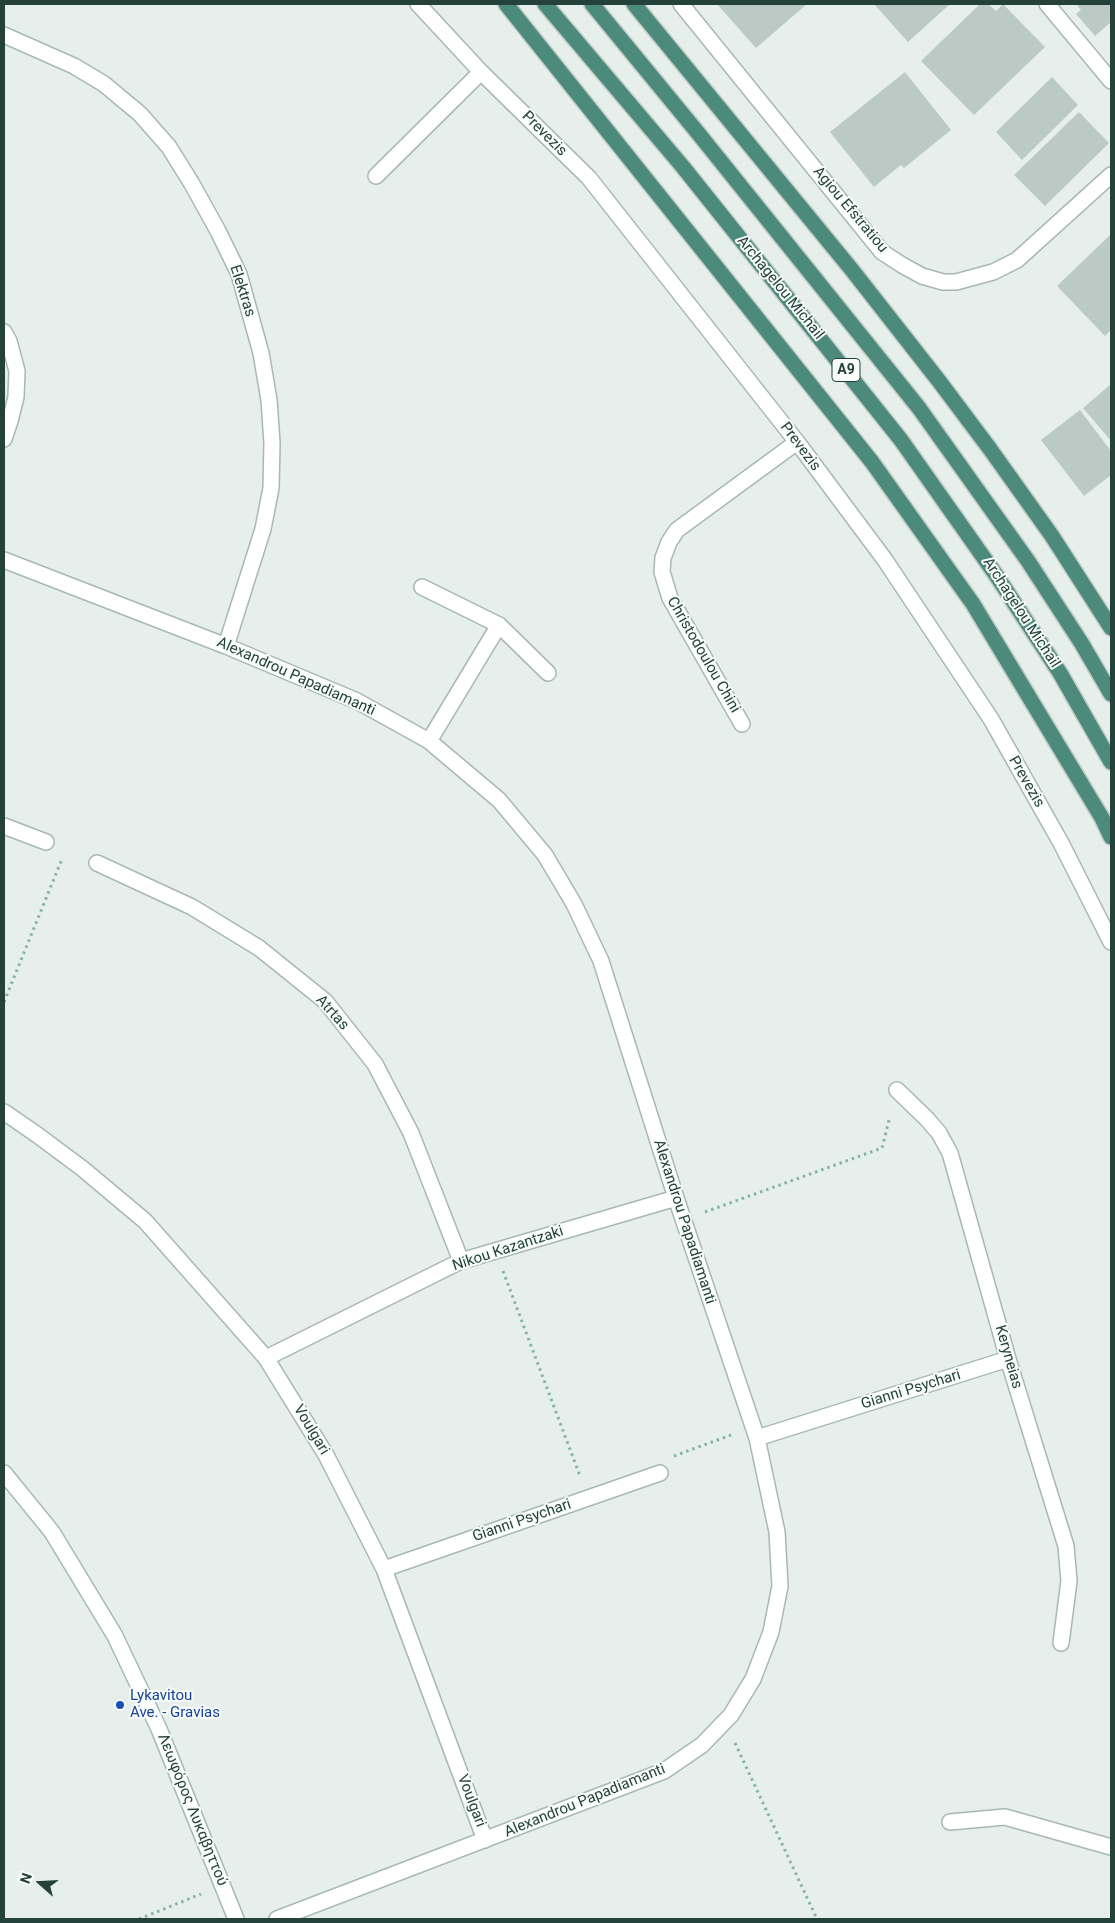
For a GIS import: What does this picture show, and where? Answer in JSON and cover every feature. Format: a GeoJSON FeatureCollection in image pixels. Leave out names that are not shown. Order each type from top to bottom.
{"type":"FeatureCollection","features":[{"type":"Feature","properties":{"kind":"highway"},"geometry":{"type":"LineString","coordinates":[[506,4],[872,462],[973,604],[1102,818],[1111,837]]}},
{"type":"Feature","properties":{"kind":"highway","name":"Archagelou Michail"},"geometry":{"type":"LineString","coordinates":[[545,4],[683,167],[901,440],[1002,583],[1060,673],[1111,762]]}},
{"type":"Feature","properties":{"kind":"highway","name":"A9"},"geometry":{"type":"LineString","coordinates":[[592,4],[919,408],[1028,561],[1082,644],[1111,694]]}},
{"type":"Feature","properties":{"kind":"highway"},"geometry":{"type":"LineString","coordinates":[[634,4],[852,270],[939,381],[1052,536],[1111,628]]}},
{"type":"Feature","properties":{"kind":"street","name":"Prevezis"},"geometry":{"type":"LineString","coordinates":[[418,4],[481,72],[589,178],[797,442],[885,560],[991,719],[1061,843],[1111,942]]}},
{"type":"Feature","properties":{"kind":"street","name":"Agiou Efstratiou"},"geometry":{"type":"LineString","coordinates":[[681,4],[882,252],[922,276],[943,282],[956,282],[993,272],[1017,260],[1111,176]]}},
{"type":"Feature","properties":{"kind":"street"},"geometry":{"type":"LineString","coordinates":[[1047,4],[1111,81]]}},
{"type":"Feature","properties":{"kind":"street","name":"Elektras"},"geometry":{"type":"LineString","coordinates":[[4,35],[74,66],[104,84],[140,114],[170,148],[218,231],[238,274],[261,353],[270,400],[272,443],[271,488],[263,529],[226,646]]}},
{"type":"Feature","properties":{"kind":"street"},"geometry":{"type":"LineString","coordinates":[[376,176],[481,72]]}},
{"type":"Feature","properties":{"kind":"street"},"geometry":{"type":"LineString","coordinates":[[4,332],[9,342],[17,371],[16,397],[4,439]]}},
{"type":"Feature","properties":{"kind":"street","name":"Christodoulou Chini"},"geometry":{"type":"LineString","coordinates":[[742,724],[670,598],[662,572],[663,558],[668,542],[677,530],[797,442]]}},
{"type":"Feature","properties":{"kind":"street","name":"Alexandrou Papadiamanti"},"geometry":{"type":"LineString","coordinates":[[4,560],[226,646],[357,701],[429,741],[499,800],[545,855],[574,904],[601,962],[676,1198],[755,1433],[777,1532],[780,1586],[771,1632],[753,1679],[731,1714],[702,1744],[664,1771],[277,1919]]}},
{"type":"Feature","properties":{"kind":"street"},"geometry":{"type":"LineString","coordinates":[[422,586],[499,625],[548,673]]}},
{"type":"Feature","properties":{"kind":"street"},"geometry":{"type":"LineString","coordinates":[[429,741],[499,625]]}},
{"type":"Feature","properties":{"kind":"street"},"geometry":{"type":"LineString","coordinates":[[4,826],[46,842]]}},
{"type":"Feature","properties":{"kind":"street","name":"Atrtas"},"geometry":{"type":"LineString","coordinates":[[97,863],[192,907],[258,948],[325,1001],[374,1064],[411,1133],[460,1261]]}},
{"type":"Feature","properties":{"kind":"street","name":"Keryneias"},"geometry":{"type":"LineString","coordinates":[[897,1090],[939,1133],[950,1153],[1008,1359],[1066,1546],[1069,1581],[1061,1643]]}},
{"type":"Feature","properties":{"kind":"street","name":"Voulgari"},"geometry":{"type":"LineString","coordinates":[[4,1112],[84,1169],[145,1221],[266,1358],[326,1455],[384,1569],[485,1840]]}},
{"type":"Feature","properties":{"kind":"street","name":"Nikou Kazantzaki"},"geometry":{"type":"LineString","coordinates":[[266,1358],[460,1261],[676,1198]]}},
{"type":"Feature","properties":{"kind":"street","name":"Gianni Psychari"},"geometry":{"type":"LineString","coordinates":[[755,1433],[1008,1359]]}},
{"type":"Feature","properties":{"kind":"street","name":"Λεωφόρος Λυκαβηττού"},"geometry":{"type":"LineString","coordinates":[[4,1473],[52,1532],[115,1636],[159,1729],[236,1919]]}},
{"type":"Feature","properties":{"kind":"street","name":"Gianni Psychari"},"geometry":{"type":"LineString","coordinates":[[384,1569],[660,1473]]}},
{"type":"Feature","properties":{"kind":"street"},"geometry":{"type":"LineString","coordinates":[[950,1822],[1005,1817],[1111,1847]]}},
{"type":"Feature","properties":{"kind":"path"},"geometry":{"type":"LineString","coordinates":[[4,1002],[66,850],[46,842]]}},
{"type":"Feature","properties":{"kind":"path"},"geometry":{"type":"LineString","coordinates":[[683,1219],[882,1148],[897,1090]]}},
{"type":"Feature","properties":{"kind":"path"},"geometry":{"type":"LineString","coordinates":[[496,1250],[588,1498]]}},
{"type":"Feature","properties":{"kind":"path"},"geometry":{"type":"LineString","coordinates":[[660,1473],[664,1460],[755,1433]]}},
{"type":"Feature","properties":{"kind":"path"},"geometry":{"type":"LineString","coordinates":[[725,1721],[817,1919]]}},
{"type":"Feature","properties":{"kind":"path"},"geometry":{"type":"LineString","coordinates":[[140,1919],[222,1885]]}},
{"type":"Feature","properties":{"kind":"building"},"geometry":{"type":"Polygon","coordinates":[[[717,4],[807,4],[756,48],[717,4]]]}},
{"type":"Feature","properties":{"kind":"building"},"geometry":{"type":"Polygon","coordinates":[[[874,4],[950,4],[908,42],[874,4]]]}},
{"type":"Feature","properties":{"kind":"building"},"geometry":{"type":"Polygon","coordinates":[[[980,4],[988,4],[996,11],[1003,4],[1045,47],[974,115],[921,61],[980,4]]]}},
{"type":"Feature","properties":{"kind":"building"},"geometry":{"type":"Polygon","coordinates":[[[1076,4],[1111,4],[1111,22],[1095,36],[1076,14],[1081,10],[1076,4]]]}},
{"type":"Feature","properties":{"kind":"building"},"geometry":{"type":"Polygon","coordinates":[[[905,72],[951,130],[904,168],[901,165],[874,187],[830,132],[905,72]]]}},
{"type":"Feature","properties":{"kind":"building"},"geometry":{"type":"Polygon","coordinates":[[[1052,77],[1078,105],[1022,160],[996,132],[1052,77]]]}},
{"type":"Feature","properties":{"kind":"building"},"geometry":{"type":"Polygon","coordinates":[[[1079,112],[1109,143],[1045,206],[1014,175],[1079,112]]]}},
{"type":"Feature","properties":{"kind":"building"},"geometry":{"type":"Polygon","coordinates":[[[1111,234],[1111,330],[1105,336],[1057,286],[1111,234]]]}},
{"type":"Feature","properties":{"kind":"building"},"geometry":{"type":"Polygon","coordinates":[[[1111,384],[1111,441],[1083,408],[1111,384]]]}},
{"type":"Feature","properties":{"kind":"building"},"geometry":{"type":"Polygon","coordinates":[[[1080,410],[1111,451],[1111,475],[1084,496],[1041,440],[1080,410]]]}},
{"type":"Feature","properties":{"kind":"place","name":"Lykavitou Ave. - Gravias"},"geometry":{"type":"Point","coordinates":[120,1705]}}]}
